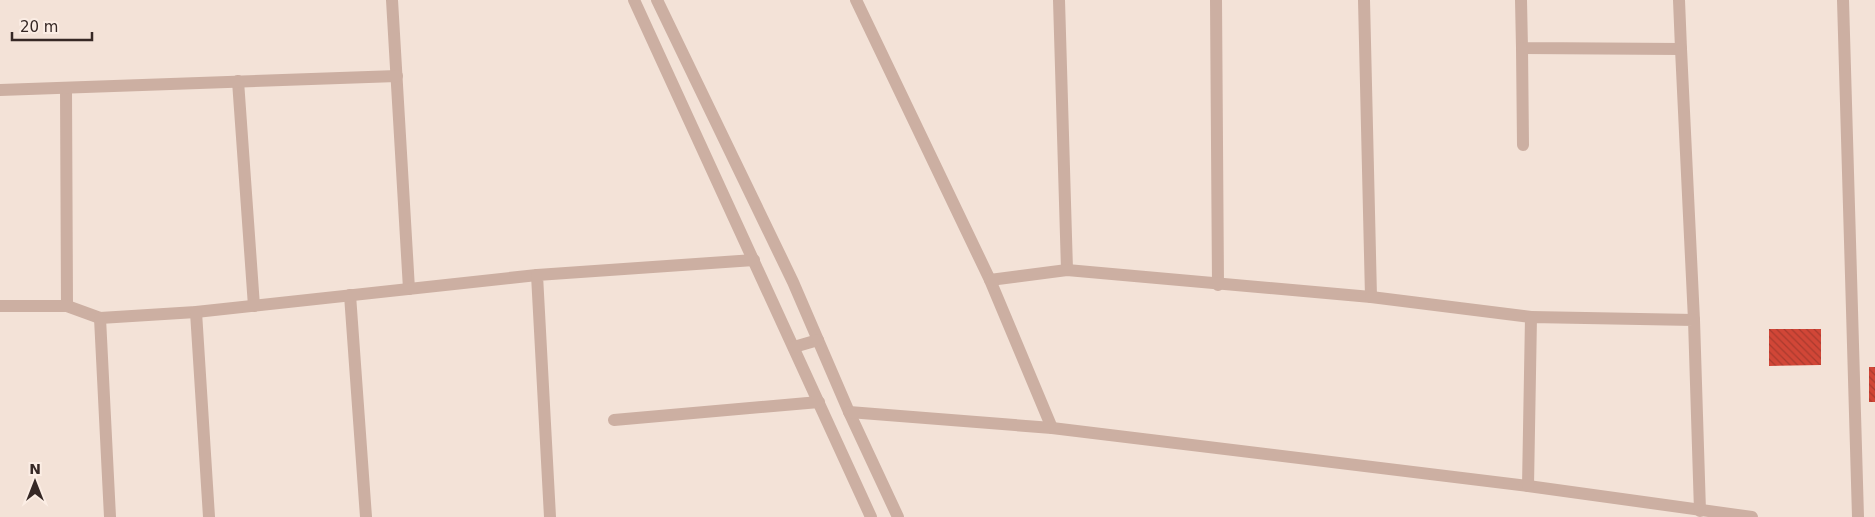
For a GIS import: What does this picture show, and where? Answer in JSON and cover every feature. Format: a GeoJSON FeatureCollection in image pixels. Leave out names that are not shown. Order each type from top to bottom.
{"type":"FeatureCollection","features":[{"type":"Feature","properties":{"kind":"street"},"geometry":{"type":"LineString","coordinates":[[392,0],[409,289]]}},
{"type":"Feature","properties":{"kind":"street"},"geometry":{"type":"LineString","coordinates":[[634,0],[871,517]]}},
{"type":"Feature","properties":{"kind":"street"},"geometry":{"type":"LineString","coordinates":[[657,0],[793,282],[849,412],[898,517]]}},
{"type":"Feature","properties":{"kind":"street"},"geometry":{"type":"LineString","coordinates":[[856,0],[990,280],[1052,428]]}},
{"type":"Feature","properties":{"kind":"street"},"geometry":{"type":"LineString","coordinates":[[1059,0],[1067,270]]}},
{"type":"Feature","properties":{"kind":"street"},"geometry":{"type":"LineString","coordinates":[[1216,0],[1218,285]]}},
{"type":"Feature","properties":{"kind":"street"},"geometry":{"type":"LineString","coordinates":[[1364,0],[1371,297]]}},
{"type":"Feature","properties":{"kind":"street"},"geometry":{"type":"LineString","coordinates":[[1522,0],[1523,145]]}},
{"type":"Feature","properties":{"kind":"street"},"geometry":{"type":"LineString","coordinates":[[1679,0],[1694,320],[1700,510]]}},
{"type":"Feature","properties":{"kind":"street"},"geometry":{"type":"LineString","coordinates":[[1843,0],[1858,517]]}},
{"type":"Feature","properties":{"kind":"street"},"geometry":{"type":"LineString","coordinates":[[1522,48],[1681,49]]}},
{"type":"Feature","properties":{"kind":"street"},"geometry":{"type":"LineString","coordinates":[[0,90],[397,76]]}},
{"type":"Feature","properties":{"kind":"street"},"geometry":{"type":"LineString","coordinates":[[238,81],[254,306]]}},
{"type":"Feature","properties":{"kind":"street"},"geometry":{"type":"LineString","coordinates":[[66,89],[67,306]]}},
{"type":"Feature","properties":{"kind":"street"},"geometry":{"type":"LineString","coordinates":[[0,306],[67,306],[100,318],[196,312],[537,275],[754,260]]}},
{"type":"Feature","properties":{"kind":"street"},"geometry":{"type":"LineString","coordinates":[[990,280],[1067,270],[1218,285],[1371,297],[1531,317],[1694,320]]}},
{"type":"Feature","properties":{"kind":"street"},"geometry":{"type":"LineString","coordinates":[[537,275],[550,517]]}},
{"type":"Feature","properties":{"kind":"street"},"geometry":{"type":"LineString","coordinates":[[350,295],[366,517]]}},
{"type":"Feature","properties":{"kind":"street"},"geometry":{"type":"LineString","coordinates":[[196,312],[209,517]]}},
{"type":"Feature","properties":{"kind":"street"},"geometry":{"type":"LineString","coordinates":[[1528,486],[1531,317]]}},
{"type":"Feature","properties":{"kind":"street"},"geometry":{"type":"LineString","coordinates":[[100,318],[110,517]]}},
{"type":"Feature","properties":{"kind":"street"},"geometry":{"type":"LineString","coordinates":[[794,347],[818,340]]}},
{"type":"Feature","properties":{"kind":"street"},"geometry":{"type":"LineString","coordinates":[[614,420],[819,402]]}},
{"type":"Feature","properties":{"kind":"street"},"geometry":{"type":"LineString","coordinates":[[849,412],[1052,428],[1528,486],[1752,517]]}},
{"type":"Feature","properties":{"kind":"building"},"geometry":{"type":"Polygon","coordinates":[[[1769,329],[1821,329],[1821,365],[1769,366],[1769,329]]]}},
{"type":"Feature","properties":{"kind":"building"},"geometry":{"type":"Polygon","coordinates":[[[1869,367],[1875,367],[1875,402],[1869,402],[1869,367]]]}}]}
